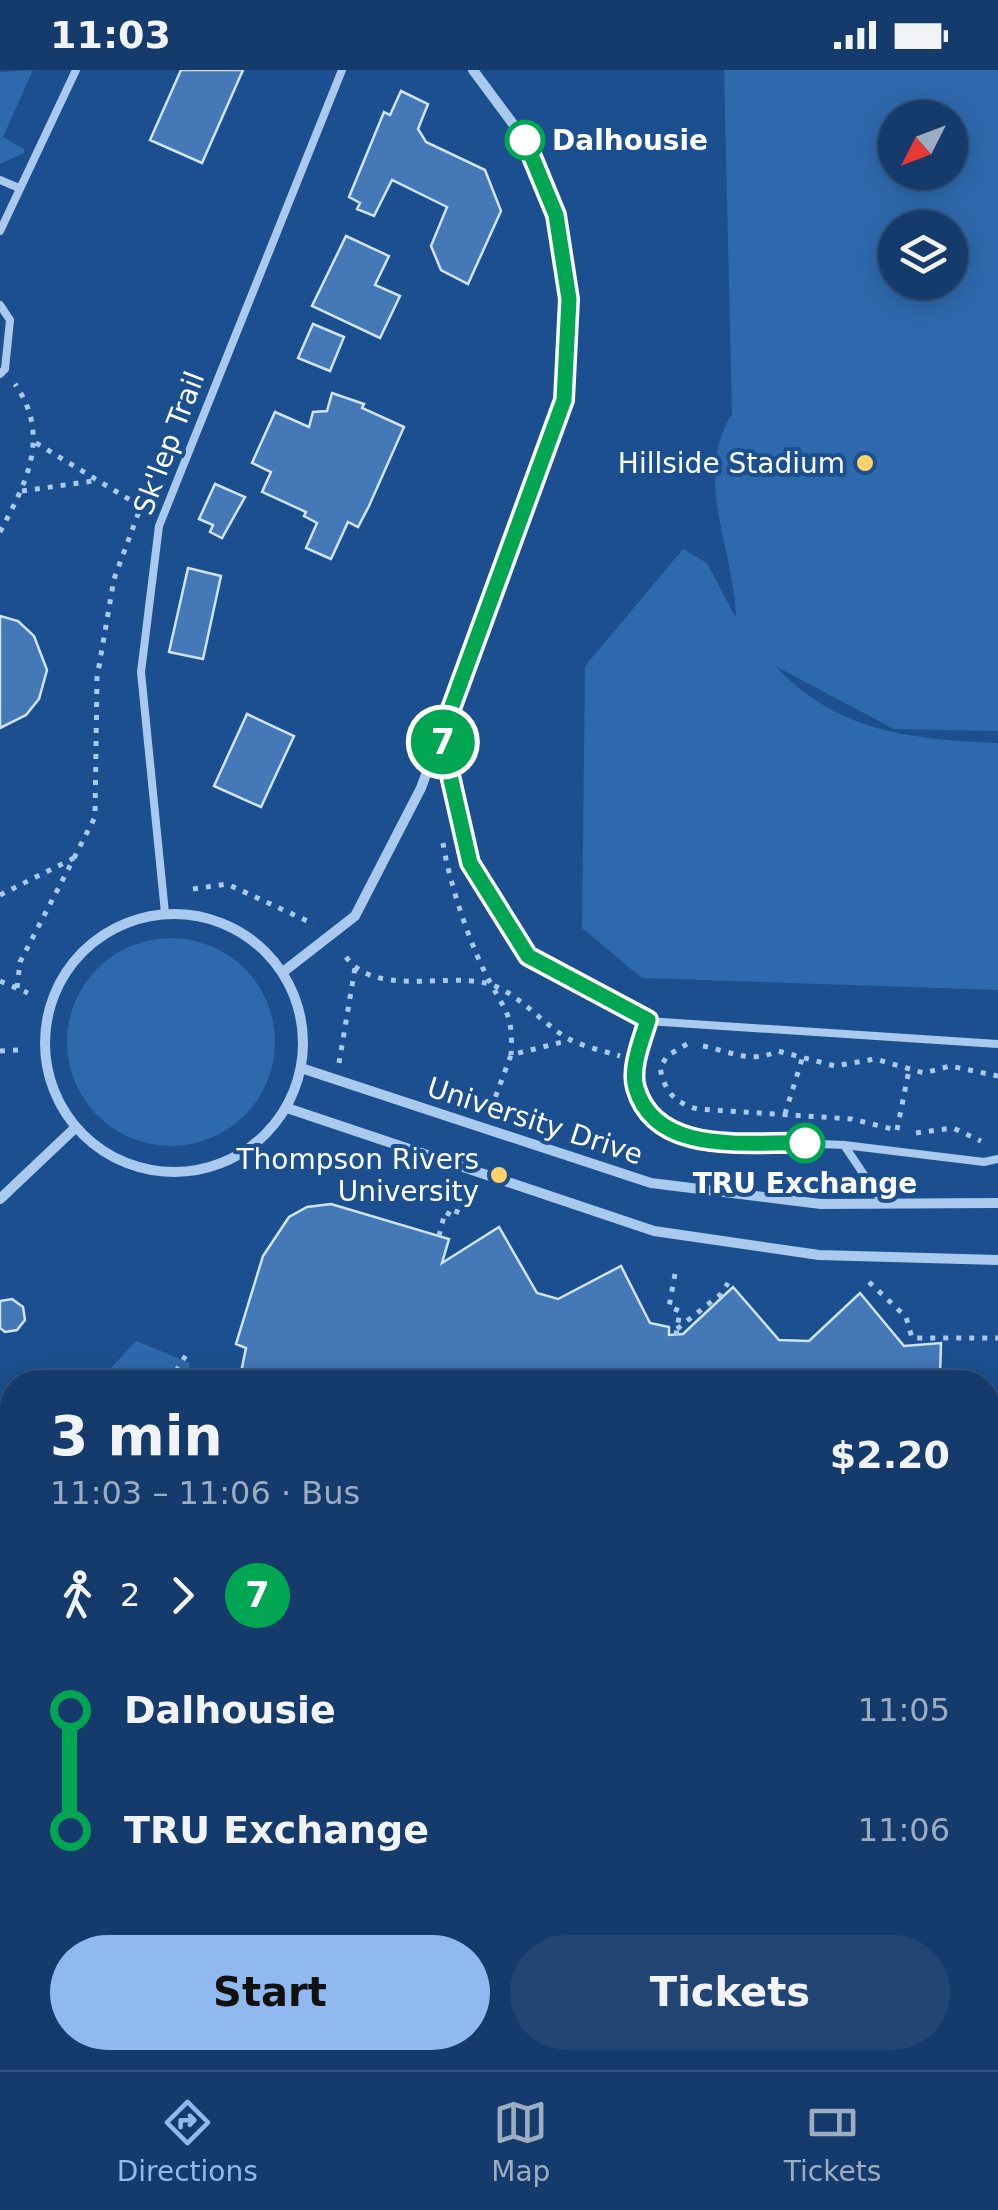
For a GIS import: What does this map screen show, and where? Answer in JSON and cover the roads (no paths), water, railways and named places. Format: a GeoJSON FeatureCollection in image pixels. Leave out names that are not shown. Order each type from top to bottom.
{"type":"FeatureCollection","features":[{"type":"Feature","properties":{"kind":"street"},"geometry":{"type":"LineString","coordinates":[[283,972],[355,916],[421,788],[564,400],[568,316],[556,215],[525,140],[472,70]]}},
{"type":"Feature","properties":{"kind":"street"},"geometry":{"type":"LineString","coordinates":[[165,913],[200,915],[232,927],[260,946],[283,972],[297,1002],[303,1035],[301,1068],[287,1108],[249,1147],[226,1162],[186,1172],[145,1170],[119,1160],[75,1128],[54,1093],[44,1053],[47,1012],[58,986],[89,943],[125,922],[165,913]]}},
{"type":"Feature","properties":{"kind":"street","name":"University Drive"},"geometry":{"type":"LineString","coordinates":[[301,1068],[652,1183],[820,1204],[998,1203]]}},
{"type":"Feature","properties":{"kind":"street"},"geometry":{"type":"LineString","coordinates":[[287,1108],[654,1231],[819,1256],[998,1260]]}},
{"type":"Feature","properties":{"kind":"street"},"geometry":{"type":"LineString","coordinates":[[0,1199],[75,1128]]}},
{"type":"Feature","properties":{"kind":"lane"},"geometry":{"type":"LineString","coordinates":[[0,231],[76,70]]}},
{"type":"Feature","properties":{"kind":"lane","name":"Sk'lep Trail"},"geometry":{"type":"LineString","coordinates":[[165,913],[141,672],[162,518],[342,70]]}},
{"type":"Feature","properties":{"kind":"lane"},"geometry":{"type":"LineString","coordinates":[[0,180],[18,188]]}},
{"type":"Feature","properties":{"kind":"lane"},"geometry":{"type":"LineString","coordinates":[[0,305],[10,320],[2,371]]}},
{"type":"Feature","properties":{"kind":"lane"},"geometry":{"type":"LineString","coordinates":[[441,736],[470,863],[528,956],[648,1020],[998,1044]]}},
{"type":"Feature","properties":{"kind":"lane"},"geometry":{"type":"LineString","coordinates":[[648,1020],[636,1087],[652,1119],[680,1138],[844,1145],[984,1162],[998,1159]]}},
{"type":"Feature","properties":{"kind":"lane"},"geometry":{"type":"LineString","coordinates":[[844,1145],[884,1205]]}},
{"type":"Feature","properties":{"kind":"place","name":"Dalhousie"},"geometry":{"type":"Point","coordinates":[525,140]}},
{"type":"Feature","properties":{"kind":"place","name":"Hillside Stadium"},"geometry":{"type":"Point","coordinates":[865,463]}},
{"type":"Feature","properties":{"kind":"place","name":"TRU Exchange"},"geometry":{"type":"Point","coordinates":[805,1143]}},
{"type":"Feature","properties":{"kind":"place","name":"Thompson Rivers University"},"geometry":{"type":"Point","coordinates":[499,1175]}}]}
